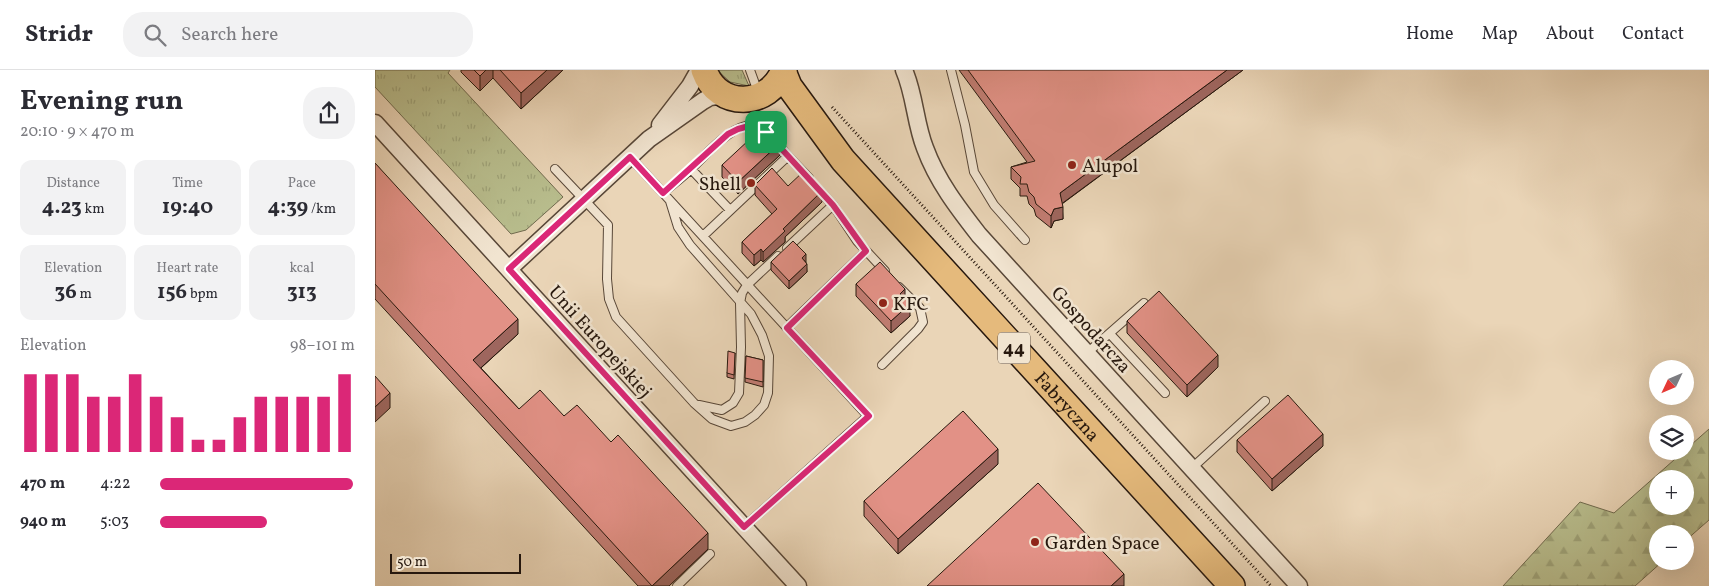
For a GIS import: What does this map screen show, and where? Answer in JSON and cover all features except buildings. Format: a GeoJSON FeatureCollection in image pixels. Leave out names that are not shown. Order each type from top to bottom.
{"type":"FeatureCollection","features":[{"type":"Feature","properties":{"kind":"main road"},"geometry":{"type":"LineString","coordinates":[[704,70],[710,82],[726,95],[741,99],[760,96]]}},
{"type":"Feature","properties":{"kind":"main road","name":"44"},"geometry":{"type":"LineString","coordinates":[[760,96],[773,87],[783,71]]}},
{"type":"Feature","properties":{"kind":"main road","name":"Fabryczna"},"geometry":{"type":"LineString","coordinates":[[783,71],[789,86],[843,160]]}},
{"type":"Feature","properties":{"kind":"main road","name":"Fabryczna"},"geometry":{"type":"LineString","coordinates":[[760,96],[789,112],[843,160],[1231,586]]}},
{"type":"Feature","properties":{"kind":"street"},"geometry":{"type":"LineString","coordinates":[[649,139],[690,86],[699,70]]}},
{"type":"Feature","properties":{"kind":"street","name":"Gospodarcza"},"geometry":{"type":"LineString","coordinates":[[904,70],[924,146],[935,172],[950,198],[979,235],[1299,586]]}},
{"type":"Feature","properties":{"kind":"street"},"geometry":{"type":"LineString","coordinates":[[509,269],[649,139],[710,97],[726,95]]}},
{"type":"Feature","properties":{"kind":"street","name":"Unii Europejskiej"},"geometry":{"type":"LineString","coordinates":[[375,123],[798,586]]}},
{"type":"Feature","properties":{"kind":"lane"},"geometry":{"type":"LineString","coordinates":[[750,70],[760,96]]}},
{"type":"Feature","properties":{"kind":"lane"},"geometry":{"type":"LineString","coordinates":[[951,70],[965,125],[974,172],[994,205],[1025,240]]}},
{"type":"Feature","properties":{"kind":"lane"},"geometry":{"type":"LineString","coordinates":[[663,193],[728,134],[749,126],[757,126],[766,132],[833,205],[866,251],[920,308],[923,322],[882,365]]}},
{"type":"Feature","properties":{"kind":"lane"},"geometry":{"type":"LineString","coordinates":[[703,236],[789,156]]}},
{"type":"Feature","properties":{"kind":"lane"},"geometry":{"type":"LineString","coordinates":[[630,157],[869,416],[744,527]]}},
{"type":"Feature","properties":{"kind":"lane"},"geometry":{"type":"LineString","coordinates":[[555,169],[608,225],[607,279],[609,299],[616,317],[694,403],[712,419],[731,426],[745,422],[764,405],[768,393],[769,356],[758,325],[678,227],[670,200]]}},
{"type":"Feature","properties":{"kind":"lane"},"geometry":{"type":"LineString","coordinates":[[691,169],[730,210]]}},
{"type":"Feature","properties":{"kind":"lane"},"geometry":{"type":"LineString","coordinates":[[694,403],[709,409],[722,410],[733,403],[739,393],[740,303],[742,293],[747,285],[833,205]]}},
{"type":"Feature","properties":{"kind":"lane"},"geometry":{"type":"LineString","coordinates":[[787,328],[866,251]]}},
{"type":"Feature","properties":{"kind":"lane"},"geometry":{"type":"LineString","coordinates":[[1087,353],[1145,303]]}},
{"type":"Feature","properties":{"kind":"lane"},"geometry":{"type":"LineString","coordinates":[[1110,334],[1165,393]]}},
{"type":"Feature","properties":{"kind":"lane"},"geometry":{"type":"LineString","coordinates":[[1192,468],[1265,401]]}},
{"type":"Feature","properties":{"kind":"lane"},"geometry":{"type":"LineString","coordinates":[[677,586],[710,554]]}},
{"type":"Feature","properties":{"kind":"path"},"geometry":{"type":"LineString","coordinates":[[826,100],[1271,586]]}},
{"type":"Feature","properties":{"kind":"green space"},"geometry":{"type":"Polygon","coordinates":[[[375,70],[450,70],[448,73],[563,197],[526,230],[511,234],[375,87],[375,70]]]}},
{"type":"Feature","properties":{"kind":"green space"},"geometry":{"type":"Polygon","coordinates":[[[717,70],[742,70],[749,86],[730,82],[717,70]]]}},
{"type":"Feature","properties":{"kind":"green space"},"geometry":{"type":"Polygon","coordinates":[[[1709,429],[1709,520],[1694,533],[1694,525],[1649,525],[1649,570],[1653,570],[1635,586],[1503,586],[1580,502],[1614,513],[1649,482],[1649,515],[1694,515],[1694,470],[1663,470],[1674,460],[1694,460],[1694,442],[1709,429]]]}},
{"type":"Feature","properties":{"kind":"place","name":"Alupol"},"geometry":{"type":"Point","coordinates":[1072,165]}},
{"type":"Feature","properties":{"kind":"place","name":"Shell"},"geometry":{"type":"Point","coordinates":[751,183]}},
{"type":"Feature","properties":{"kind":"place","name":"KFC"},"geometry":{"type":"Point","coordinates":[883,303]}},
{"type":"Feature","properties":{"kind":"place","name":"Garden Space"},"geometry":{"type":"Point","coordinates":[1035,542]}},
{"type":"Feature","properties":{"kind":"route"},"geometry":{"type":"LineString","coordinates":[[749,126],[757,126],[766,132],[833,205],[866,251],[787,328],[869,416],[744,527],[509,269],[630,157],[663,193],[728,134],[749,126]]}}]}
